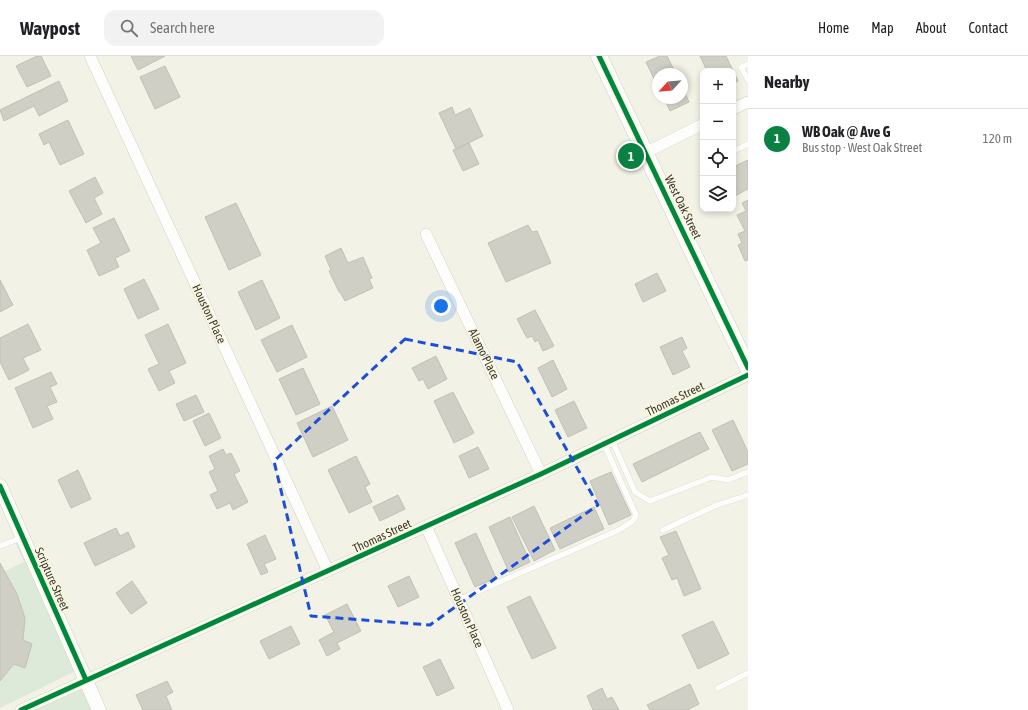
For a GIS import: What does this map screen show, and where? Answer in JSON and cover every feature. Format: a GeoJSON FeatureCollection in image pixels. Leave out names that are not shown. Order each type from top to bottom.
{"type":"FeatureCollection","features":[{"type":"Feature","properties":{"kind":"main road","name":"West Oak Street"},"geometry":{"type":"LineString","coordinates":[[599,56],[748,368]]}},
{"type":"Feature","properties":{"kind":"street","name":"Houston Place"},"geometry":{"type":"LineString","coordinates":[[90,56],[328,571]]}},
{"type":"Feature","properties":{"kind":"street"},"geometry":{"type":"LineString","coordinates":[[736,108],[748,102]]}},
{"type":"Feature","properties":{"kind":"street"},"geometry":{"type":"LineString","coordinates":[[645,153],[700,126]]}},
{"type":"Feature","properties":{"kind":"street","name":"Alamo Place"},"geometry":{"type":"LineString","coordinates":[[426,234],[541,474]]}},
{"type":"Feature","properties":{"kind":"street","name":"Thomas Street"},"geometry":{"type":"LineString","coordinates":[[21,710],[541,474],[748,375]]}},
{"type":"Feature","properties":{"kind":"street","name":"Scripture Street"},"geometry":{"type":"LineString","coordinates":[[0,486],[100,710]]}},
{"type":"Feature","properties":{"kind":"street","name":"Houston Place"},"geometry":{"type":"LineString","coordinates":[[426,526],[508,710]]}},
{"type":"Feature","properties":{"kind":"lane"},"geometry":{"type":"LineString","coordinates":[[748,64],[741,67],[748,80]]}},
{"type":"Feature","properties":{"kind":"lane"},"geometry":{"type":"LineString","coordinates":[[736,150],[748,144]]}},
{"type":"Feature","properties":{"kind":"lane"},"geometry":{"type":"LineString","coordinates":[[608,442],[635,492],[650,502],[712,477],[728,480],[748,472]]}},
{"type":"Feature","properties":{"kind":"lane"},"geometry":{"type":"LineString","coordinates":[[458,600],[619,530],[634,521],[636,515],[608,442]]}},
{"type":"Feature","properties":{"kind":"lane"},"geometry":{"type":"LineString","coordinates":[[663,530],[717,505],[748,495]]}},
{"type":"Feature","properties":{"kind":"lane"},"geometry":{"type":"LineString","coordinates":[[0,546],[23,537]]}},
{"type":"Feature","properties":{"kind":"lane"},"geometry":{"type":"LineString","coordinates":[[718,688],[748,674]]}},
{"type":"Feature","properties":{"kind":"highlighted area"},"geometry":{"type":"Polygon","coordinates":[[[405,339],[517,362],[598,505],[430,625],[311,616],[274,461],[405,339]]]}},
{"type":"Feature","properties":{"kind":"green space"},"geometry":{"type":"Polygon","coordinates":[[[23,537],[80,669],[0,708],[0,681],[32,644],[23,640],[25,618],[17,594],[5,571],[24,562],[14,540],[23,537]]]}},
{"type":"Feature","properties":{"kind":"green space"},"geometry":{"type":"Polygon","coordinates":[[[86,680],[99,710],[24,710],[86,680]]]}},
{"type":"Feature","properties":{"kind":"building"},"geometry":{"type":"Polygon","coordinates":[[[37,56],[41,56],[51,76],[27,87],[16,66],[37,56]]]}},
{"type":"Feature","properties":{"kind":"building"},"geometry":{"type":"Polygon","coordinates":[[[131,56],[165,56],[138,70],[131,56]]]}},
{"type":"Feature","properties":{"kind":"building"},"geometry":{"type":"Polygon","coordinates":[[[660,56],[667,56],[673,68],[652,68],[652,74],[646,62],[660,56]]]}},
{"type":"Feature","properties":{"kind":"building"},"geometry":{"type":"Polygon","coordinates":[[[700,56],[726,56],[732,68],[706,68],[700,56]]]}},
{"type":"Feature","properties":{"kind":"building"},"geometry":{"type":"Polygon","coordinates":[[[165,66],[180,97],[155,109],[140,77],[165,66]]]}},
{"type":"Feature","properties":{"kind":"building"},"geometry":{"type":"Polygon","coordinates":[[[59,81],[68,101],[39,116],[34,106],[4,121],[0,110],[59,81]]]}},
{"type":"Feature","properties":{"kind":"building"},"geometry":{"type":"Polygon","coordinates":[[[667,104],[685,104],[670,111],[667,104]]]}},
{"type":"Feature","properties":{"kind":"building"},"geometry":{"type":"Polygon","coordinates":[[[452,107],[455,115],[470,108],[483,136],[456,149],[439,113],[452,107]]]}},
{"type":"Feature","properties":{"kind":"building"},"geometry":{"type":"Polygon","coordinates":[[[68,120],[84,154],[60,165],[49,142],[44,145],[39,134],[68,120]]]}},
{"type":"Feature","properties":{"kind":"building"},"geometry":{"type":"Polygon","coordinates":[[[469,143],[479,164],[463,171],[453,150],[469,143]]]}},
{"type":"Feature","properties":{"kind":"building"},"geometry":{"type":"Polygon","coordinates":[[[748,160],[748,189],[736,195],[736,176],[736,166],[748,160]]]}},
{"type":"Feature","properties":{"kind":"building"},"geometry":{"type":"Polygon","coordinates":[[[95,177],[103,193],[94,198],[102,214],[86,223],[69,191],[95,177]]]}},
{"type":"Feature","properties":{"kind":"building"},"geometry":{"type":"Polygon","coordinates":[[[748,200],[748,260],[745,261],[738,245],[742,243],[738,234],[745,231],[737,215],[746,211],[742,203],[748,200]]]}},
{"type":"Feature","properties":{"kind":"building"},"geometry":{"type":"Polygon","coordinates":[[[236,203],[261,255],[229,270],[205,217],[236,203]]]}},
{"type":"Feature","properties":{"kind":"building"},"geometry":{"type":"Polygon","coordinates":[[[114,218],[130,251],[115,258],[119,267],[99,276],[87,250],[101,243],[93,228],[114,218]]]}},
{"type":"Feature","properties":{"kind":"building"},"geometry":{"type":"Polygon","coordinates":[[[528,225],[532,232],[537,231],[551,263],[506,282],[488,243],[528,225]]]}},
{"type":"Feature","properties":{"kind":"building"},"geometry":{"type":"Polygon","coordinates":[[[341,248],[348,263],[363,257],[372,278],[369,279],[373,288],[345,301],[329,271],[331,270],[325,256],[341,248]]]}},
{"type":"Feature","properties":{"kind":"building"},"geometry":{"type":"Polygon","coordinates":[[[657,273],[666,291],[643,302],[635,284],[657,273]]]}},
{"type":"Feature","properties":{"kind":"building"},"geometry":{"type":"Polygon","coordinates":[[[144,279],[159,309],[138,319],[124,289],[144,279]]]}},
{"type":"Feature","properties":{"kind":"building"},"geometry":{"type":"Polygon","coordinates":[[[0,280],[13,305],[0,312],[0,280]]]}},
{"type":"Feature","properties":{"kind":"building"},"geometry":{"type":"Polygon","coordinates":[[[262,280],[280,318],[256,330],[238,292],[262,280]]]}},
{"type":"Feature","properties":{"kind":"building"},"geometry":{"type":"Polygon","coordinates":[[[535,310],[554,346],[543,351],[538,340],[535,342],[532,336],[527,338],[517,319],[535,310]]]}},
{"type":"Feature","properties":{"kind":"building"},"geometry":{"type":"Polygon","coordinates":[[[28,324],[41,350],[23,358],[29,370],[9,380],[0,362],[0,338],[28,324]]]}},
{"type":"Feature","properties":{"kind":"building"},"geometry":{"type":"Polygon","coordinates":[[[168,324],[186,363],[169,371],[175,383],[159,391],[148,369],[159,364],[145,335],[168,324]]]}},
{"type":"Feature","properties":{"kind":"building"},"geometry":{"type":"Polygon","coordinates":[[[292,325],[307,357],[277,372],[261,340],[292,325]]]}},
{"type":"Feature","properties":{"kind":"building"},"geometry":{"type":"Polygon","coordinates":[[[682,337],[687,348],[682,351],[690,367],[673,375],[660,347],[682,337]]]}},
{"type":"Feature","properties":{"kind":"building"},"geometry":{"type":"Polygon","coordinates":[[[436,356],[447,379],[428,389],[423,379],[419,381],[412,368],[436,356]]]}},
{"type":"Feature","properties":{"kind":"building"},"geometry":{"type":"Polygon","coordinates":[[[553,360],[567,389],[552,397],[538,368],[553,360]]]}},
{"type":"Feature","properties":{"kind":"building"},"geometry":{"type":"Polygon","coordinates":[[[303,368],[320,404],[296,415],[279,379],[303,368]]]}},
{"type":"Feature","properties":{"kind":"building"},"geometry":{"type":"Polygon","coordinates":[[[51,372],[57,384],[50,387],[57,402],[47,406],[53,419],[33,428],[15,388],[51,372]]]}},
{"type":"Feature","properties":{"kind":"building"},"geometry":{"type":"Polygon","coordinates":[[[453,392],[474,433],[454,443],[434,401],[453,392]]]}},
{"type":"Feature","properties":{"kind":"building"},"geometry":{"type":"Polygon","coordinates":[[[196,395],[204,412],[184,421],[176,404],[196,395]]]}},
{"type":"Feature","properties":{"kind":"building"},"geometry":{"type":"Polygon","coordinates":[[[574,401],[587,428],[568,437],[555,410],[574,401]]]}},
{"type":"Feature","properties":{"kind":"building"},"geometry":{"type":"Polygon","coordinates":[[[332,406],[348,440],[313,457],[297,423],[332,406]]]}},
{"type":"Feature","properties":{"kind":"building"},"geometry":{"type":"Polygon","coordinates":[[[209,413],[221,438],[205,446],[193,421],[209,413]]]}},
{"type":"Feature","properties":{"kind":"building"},"geometry":{"type":"Polygon","coordinates":[[[733,420],[748,452],[748,464],[732,471],[712,430],[733,420]]]}},
{"type":"Feature","properties":{"kind":"building"},"geometry":{"type":"Polygon","coordinates":[[[700,432],[709,449],[642,482],[633,464],[700,432]]]}},
{"type":"Feature","properties":{"kind":"building"},"geometry":{"type":"Polygon","coordinates":[[[478,447],[489,469],[469,478],[459,456],[478,447]]]}},
{"type":"Feature","properties":{"kind":"building"},"geometry":{"type":"Polygon","coordinates":[[[223,449],[226,455],[231,453],[240,471],[234,474],[248,502],[233,510],[230,503],[217,509],[210,495],[218,491],[209,472],[215,469],[209,456],[223,449]]]}},
{"type":"Feature","properties":{"kind":"building"},"geometry":{"type":"Polygon","coordinates":[[[356,456],[370,484],[365,487],[372,502],[349,513],[328,470],[356,456]]]}},
{"type":"Feature","properties":{"kind":"building"},"geometry":{"type":"Polygon","coordinates":[[[78,470],[91,499],[71,508],[58,480],[78,470]]]}},
{"type":"Feature","properties":{"kind":"building"},"geometry":{"type":"Polygon","coordinates":[[[611,472],[631,515],[609,525],[590,481],[611,472]]]}},
{"type":"Feature","properties":{"kind":"building"},"geometry":{"type":"Polygon","coordinates":[[[398,495],[405,509],[380,521],[373,507],[398,495]]]}},
{"type":"Feature","properties":{"kind":"building"},"geometry":{"type":"Polygon","coordinates":[[[534,506],[555,550],[534,561],[512,517],[534,506]]]}},
{"type":"Feature","properties":{"kind":"building"},"geometry":{"type":"Polygon","coordinates":[[[594,507],[604,529],[560,549],[550,528],[594,507]]]}},
{"type":"Feature","properties":{"kind":"building"},"geometry":{"type":"Polygon","coordinates":[[[510,517],[530,562],[509,572],[489,527],[510,517]]]}},
{"type":"Feature","properties":{"kind":"building"},"geometry":{"type":"Polygon","coordinates":[[[116,528],[120,536],[128,532],[135,547],[95,566],[84,543],[116,528]]]}},
{"type":"Feature","properties":{"kind":"building"},"geometry":{"type":"Polygon","coordinates":[[[676,531],[701,589],[684,596],[677,578],[672,580],[662,558],[669,555],[660,537],[676,531]]]}},
{"type":"Feature","properties":{"kind":"building"},"geometry":{"type":"Polygon","coordinates":[[[476,533],[496,578],[475,587],[455,543],[476,533]]]}},
{"type":"Feature","properties":{"kind":"building"},"geometry":{"type":"Polygon","coordinates":[[[265,535],[276,559],[264,564],[268,572],[261,575],[247,544],[265,535]]]}},
{"type":"Feature","properties":{"kind":"building"},"geometry":{"type":"Polygon","coordinates":[[[0,563],[17,594],[25,618],[23,640],[32,644],[25,668],[14,664],[0,681],[0,563]]]}},
{"type":"Feature","properties":{"kind":"building"},"geometry":{"type":"Polygon","coordinates":[[[409,576],[419,597],[398,607],[388,586],[409,576]]]}},
{"type":"Feature","properties":{"kind":"building"},"geometry":{"type":"Polygon","coordinates":[[[132,581],[147,603],[131,614],[116,593],[132,581]]]}},
{"type":"Feature","properties":{"kind":"building"},"geometry":{"type":"Polygon","coordinates":[[[530,596],[556,648],[532,659],[507,607],[530,596]]]}},
{"type":"Feature","properties":{"kind":"building"},"geometry":{"type":"Polygon","coordinates":[[[347,604],[361,631],[337,643],[340,649],[327,656],[319,640],[334,632],[325,615],[347,604]]]}},
{"type":"Feature","properties":{"kind":"building"},"geometry":{"type":"Polygon","coordinates":[[[713,621],[729,654],[698,669],[682,635],[713,621]]]}},
{"type":"Feature","properties":{"kind":"building"},"geometry":{"type":"Polygon","coordinates":[[[291,626],[300,644],[269,659],[260,641],[291,626]]]}},
{"type":"Feature","properties":{"kind":"building"},"geometry":{"type":"Polygon","coordinates":[[[440,659],[454,688],[437,696],[423,667],[440,659]]]}},
{"type":"Feature","properties":{"kind":"building"},"geometry":{"type":"Polygon","coordinates":[[[167,681],[173,692],[166,696],[172,710],[143,710],[136,695],[167,681]]]}},
{"type":"Feature","properties":{"kind":"building"},"geometry":{"type":"Polygon","coordinates":[[[690,684],[699,704],[687,710],[650,710],[647,705],[690,684]]]}},
{"type":"Feature","properties":{"kind":"building"},"geometry":{"type":"Polygon","coordinates":[[[602,688],[607,699],[612,697],[619,710],[593,710],[587,696],[602,688]]]}},
{"type":"Feature","properties":{"kind":"cycle path"},"geometry":{"type":"LineString","coordinates":[[599,56],[748,368]]}},
{"type":"Feature","properties":{"kind":"cycle path"},"geometry":{"type":"LineString","coordinates":[[21,710],[541,474],[748,375]]}},
{"type":"Feature","properties":{"kind":"cycle path"},"geometry":{"type":"LineString","coordinates":[[0,486],[86,680]]}},
{"type":"Feature","properties":{"kind":"place","name":"WB Oak @ Ave G"},"geometry":{"type":"Point","coordinates":[631,156]}}]}
